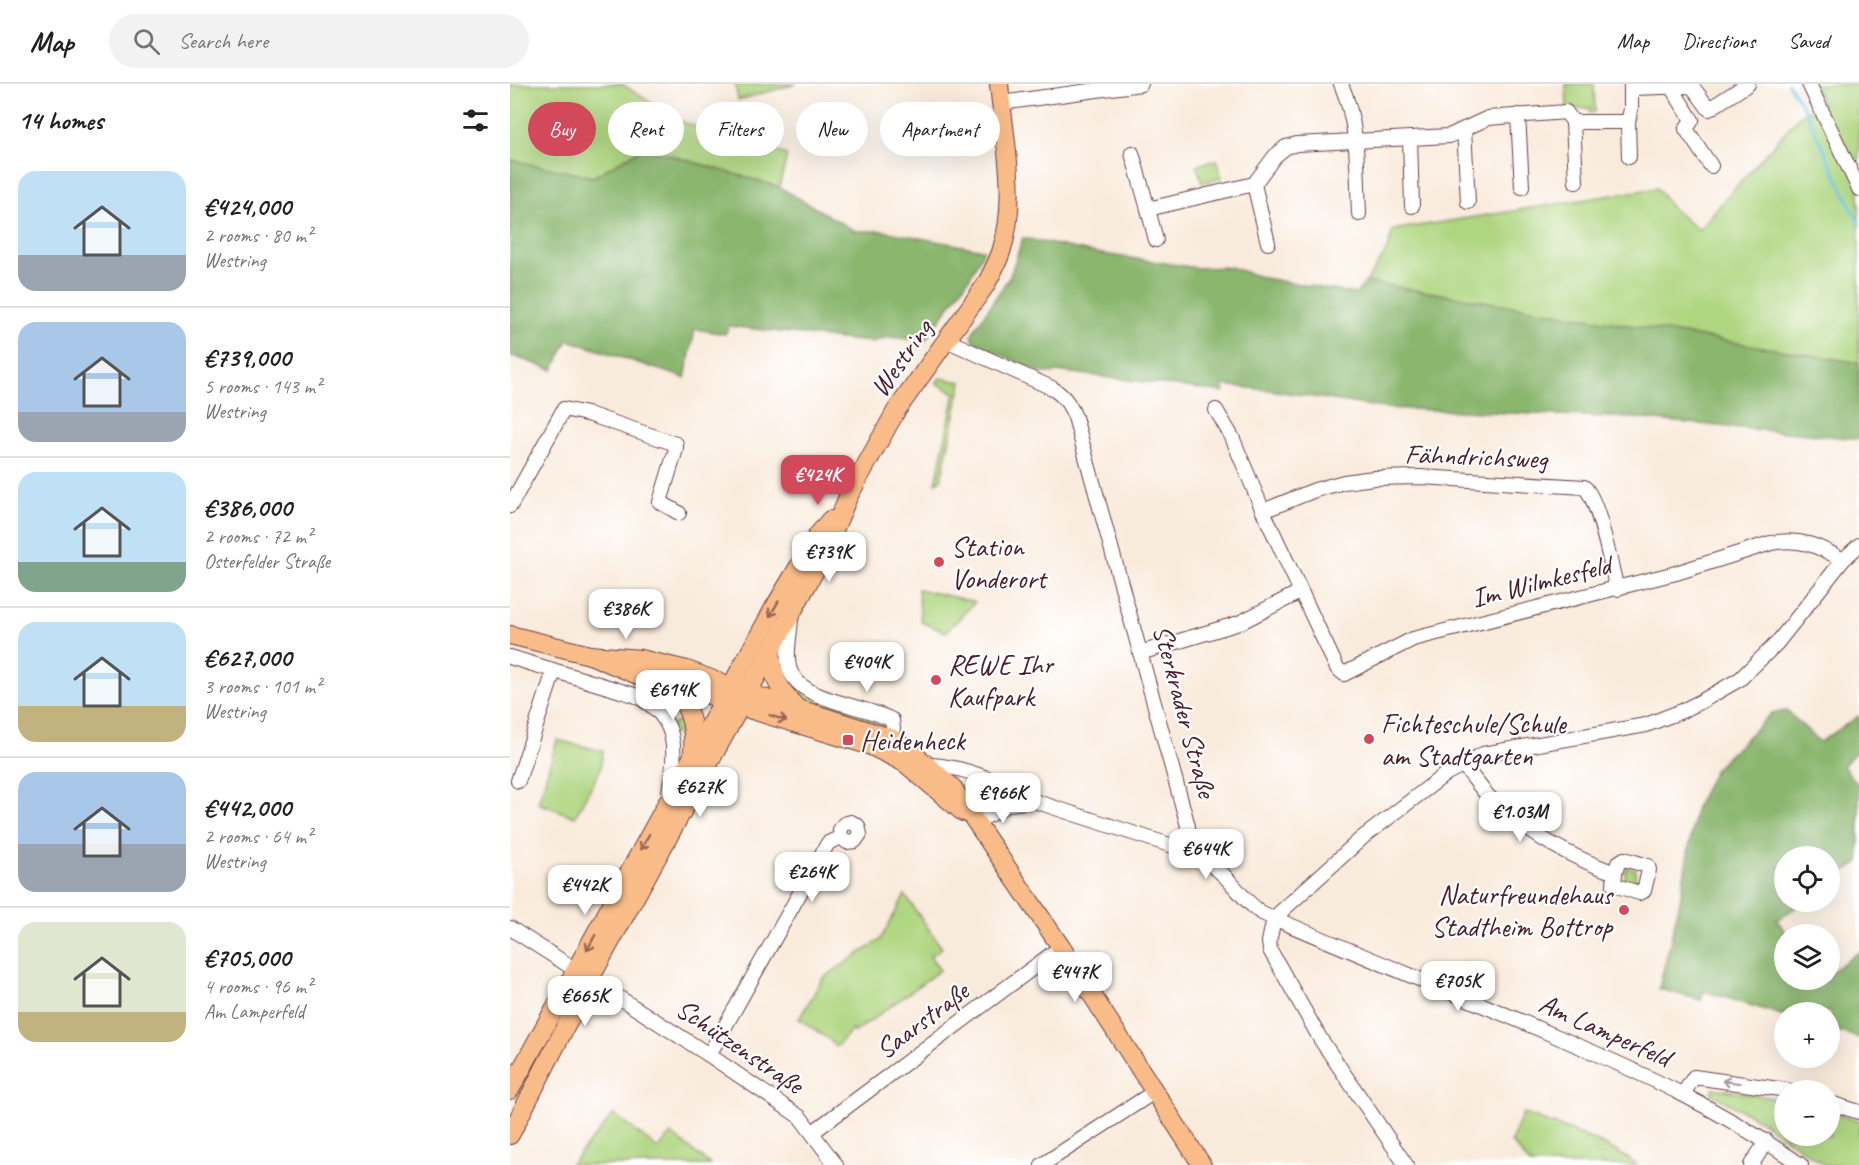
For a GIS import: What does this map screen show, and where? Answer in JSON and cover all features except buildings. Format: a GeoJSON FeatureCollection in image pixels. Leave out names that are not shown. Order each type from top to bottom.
{"type":"FeatureCollection","features":[{"type":"Feature","properties":{"kind":"main road"},"geometry":{"type":"LineString","coordinates":[[999,84],[1001,103]]}},
{"type":"Feature","properties":{"kind":"main road","name":"Westring"},"geometry":{"type":"LineString","coordinates":[[510,1135],[667,801],[692,758],[771,651],[823,556],[848,497],[896,411],[985,286],[1001,252],[1008,221],[1009,182],[1001,103]]}},
{"type":"Feature","properties":{"kind":"main road","name":"Westring"},"geometry":{"type":"LineString","coordinates":[[510,1090],[584,974],[736,696],[813,544],[848,497]]}},
{"type":"Feature","properties":{"kind":"main road"},"geometry":{"type":"LineString","coordinates":[[510,635],[590,655],[640,676],[798,709],[891,738],[952,788],[1060,947],[1202,1165]]}},
{"type":"Feature","properties":{"kind":"main road"},"geometry":{"type":"LineString","coordinates":[[771,651],[775,681],[798,709]]}},
{"type":"Feature","properties":{"kind":"main road"},"geometry":{"type":"LineString","coordinates":[[590,655],[649,660],[687,670],[736,696],[871,746],[905,763],[926,779],[945,799],[976,822]]}},
{"type":"Feature","properties":{"kind":"main road"},"geometry":{"type":"LineString","coordinates":[[664,681],[680,696],[690,715],[694,739],[692,758]]}},
{"type":"Feature","properties":{"kind":"street"},"geometry":{"type":"LineString","coordinates":[[1001,103],[1103,87],[1141,84]]}},
{"type":"Feature","properties":{"kind":"street"},"geometry":{"type":"LineString","coordinates":[[1341,84],[1350,104],[1356,140],[1359,214]]}},
{"type":"Feature","properties":{"kind":"street"},"geometry":{"type":"LineString","coordinates":[[1711,166],[1686,129],[1692,120],[1748,84]]}},
{"type":"Feature","properties":{"kind":"street"},"geometry":{"type":"LineString","coordinates":[[1809,84],[1859,189]]}},
{"type":"Feature","properties":{"kind":"street"},"geometry":{"type":"LineString","coordinates":[[1629,157],[1628,122],[1632,86],[1692,86],[1709,109]]}},
{"type":"Feature","properties":{"kind":"street"},"geometry":{"type":"LineString","coordinates":[[1671,87],[1692,120]]}},
{"type":"Feature","properties":{"kind":"street"},"geometry":{"type":"LineString","coordinates":[[1148,209],[1254,184],[1275,156],[1286,147],[1297,144],[1449,136],[1488,117],[1566,112],[1573,122],[1576,182]]}},
{"type":"Feature","properties":{"kind":"street"},"geometry":{"type":"LineString","coordinates":[[1518,116],[1522,187]]}},
{"type":"Feature","properties":{"kind":"street"},"geometry":{"type":"LineString","coordinates":[[1573,122],[1628,122]]}},
{"type":"Feature","properties":{"kind":"street"},"geometry":{"type":"LineString","coordinates":[[1464,129],[1468,202]]}},
{"type":"Feature","properties":{"kind":"street"},"geometry":{"type":"LineString","coordinates":[[1410,138],[1413,206]]}},
{"type":"Feature","properties":{"kind":"street"},"geometry":{"type":"LineString","coordinates":[[1132,153],[1156,240]]}},
{"type":"Feature","properties":{"kind":"street"},"geometry":{"type":"LineString","coordinates":[[1254,184],[1268,243]]}},
{"type":"Feature","properties":{"kind":"street","name":"Sterkrader Straße"},"geometry":{"type":"LineString","coordinates":[[950,336],[1052,388],[1064,396],[1069,404],[1089,467],[1188,826],[1182,849]]}},
{"type":"Feature","properties":{"kind":"street"},"geometry":{"type":"LineString","coordinates":[[510,506],[564,409],[591,415],[676,444],[660,502],[680,513]]}},
{"type":"Feature","properties":{"kind":"street","name":"Im Wilmkesfeld"},"geometry":{"type":"LineString","coordinates":[[1216,410],[1232,437],[1300,592],[1337,668],[1344,674],[1413,639],[1617,589],[1782,540],[1808,543],[1843,561]]}},
{"type":"Feature","properties":{"kind":"street","name":"Fähndrichsweg"},"geometry":{"type":"LineString","coordinates":[[1263,511],[1315,490],[1374,477],[1421,477],[1584,487],[1589,492],[1595,506],[1617,589]]}},
{"type":"Feature","properties":{"kind":"street"},"geometry":{"type":"LineString","coordinates":[[1406,1165],[1321,1040],[1270,950],[1269,942],[1274,918],[1362,838],[1462,764],[1483,754],[1646,724],[1682,711],[1740,679],[1777,643],[1843,561],[1859,545]]}},
{"type":"Feature","properties":{"kind":"street"},"geometry":{"type":"LineString","coordinates":[[1140,653],[1239,623],[1300,592]]}},
{"type":"Feature","properties":{"kind":"street"},"geometry":{"type":"LineString","coordinates":[[791,615],[789,668],[796,681],[805,690],[892,720],[894,729],[891,738]]}},
{"type":"Feature","properties":{"kind":"street"},"geometry":{"type":"LineString","coordinates":[[510,657],[643,699],[662,717],[674,740],[674,761],[667,801]]}},
{"type":"Feature","properties":{"kind":"street"},"geometry":{"type":"LineString","coordinates":[[518,781],[555,671]]}},
{"type":"Feature","properties":{"kind":"street"},"geometry":{"type":"LineString","coordinates":[[617,690],[640,676]]}},
{"type":"Feature","properties":{"kind":"street"},"geometry":{"type":"LineString","coordinates":[[926,765],[943,764],[1017,789],[1034,801],[1182,849],[1203,858],[1220,871],[1252,907],[1274,918]]}},
{"type":"Feature","properties":{"kind":"street"},"geometry":{"type":"LineString","coordinates":[[1462,764],[1488,796],[1534,834],[1585,862],[1615,873]]}},
{"type":"Feature","properties":{"kind":"street"},"geometry":{"type":"LineString","coordinates":[[976,822],[1009,804],[1034,801]]}},
{"type":"Feature","properties":{"kind":"street"},"geometry":{"type":"LineString","coordinates":[[709,1055],[828,843],[841,837]]}},
{"type":"Feature","properties":{"kind":"street","name":"Am Lamperfeld"},"geometry":{"type":"LineString","coordinates":[[1274,918],[1654,1078],[1730,1119],[1802,1165]]}},
{"type":"Feature","properties":{"kind":"street","name":"Schützenstraße"},"geometry":{"type":"LineString","coordinates":[[510,928],[709,1055],[800,1117],[836,1165]]}},
{"type":"Feature","properties":{"kind":"street","name":"Saarstraße"},"geometry":{"type":"LineString","coordinates":[[813,1132],[1060,947]]}},
{"type":"Feature","properties":{"kind":"street","name":"Am Lamperfeld"},"geometry":{"type":"LineString","coordinates":[[1683,1094],[1694,1077],[1774,1088]]}},
{"type":"Feature","properties":{"kind":"street"},"geometry":{"type":"LineString","coordinates":[[1042,1165],[1154,1092]]}},
{"type":"Feature","properties":{"kind":"street"},"geometry":{"type":"LineString","coordinates":[[1840,1106],[1859,1112]]}},
{"type":"Feature","properties":{"kind":"street"},"geometry":{"type":"LineString","coordinates":[[1751,1165],[1767,1141]]}},
{"type":"Feature","properties":{"kind":"green space"},"geometry":{"type":"Polygon","coordinates":[[[510,84],[622,84],[650,102],[608,102],[608,156],[630,156],[593,177],[510,160],[510,84]]]}},
{"type":"Feature","properties":{"kind":"green space"},"geometry":{"type":"Polygon","coordinates":[[[735,84],[796,84],[738,100],[735,84]]]}},
{"type":"Feature","properties":{"kind":"green space"},"geometry":{"type":"Polygon","coordinates":[[[1566,84],[1594,84],[1595,112],[1590,113],[1590,108],[1567,109],[1566,84]]]}},
{"type":"Feature","properties":{"kind":"green space"},"geometry":{"type":"Polygon","coordinates":[[[1813,84],[1859,84],[1859,363],[1366,282],[1387,250],[1393,230],[1657,188],[1671,207],[1698,230],[1800,115],[1822,104],[1813,84]]]}},
{"type":"Feature","properties":{"kind":"green space"},"geometry":{"type":"Polygon","coordinates":[[[684,123],[696,126],[696,156],[787,155],[779,187],[673,156],[684,156],[684,123]]]}},
{"type":"Feature","properties":{"kind":"green space"},"geometry":{"type":"Polygon","coordinates":[[[630,156],[673,156],[779,187],[855,231],[883,231],[984,250],[970,277],[925,341],[889,337],[872,342],[729,326],[725,334],[695,329],[685,378],[568,340],[553,370],[510,355],[510,160],[593,177],[630,156]]]}},
{"type":"Feature","properties":{"kind":"green space"},"geometry":{"type":"Polygon","coordinates":[[[1217,160],[1222,178],[1202,183],[1197,165],[1217,160]]]}},
{"type":"Feature","properties":{"kind":"green space"},"geometry":{"type":"Polygon","coordinates":[[[1023,238],[1096,253],[1198,268],[1230,267],[1264,278],[1356,294],[1366,282],[1859,363],[1859,439],[1634,418],[1385,408],[1223,385],[1224,392],[1065,372],[1042,373],[975,343],[971,335],[1010,276],[1023,238]]]}},
{"type":"Feature","properties":{"kind":"green space"},"geometry":{"type":"Polygon","coordinates":[[[940,378],[962,382],[941,480],[936,483],[955,393],[936,383],[940,378]]]}},
{"type":"Feature","properties":{"kind":"green space"},"geometry":{"type":"Polygon","coordinates":[[[918,589],[975,602],[946,632],[921,622],[918,589]]]}},
{"type":"Feature","properties":{"kind":"green space"},"geometry":{"type":"Polygon","coordinates":[[[643,680],[653,683],[682,707],[665,716],[627,687],[643,680]]]}},
{"type":"Feature","properties":{"kind":"green space"},"geometry":{"type":"Polygon","coordinates":[[[793,681],[886,720],[887,729],[799,698],[783,685],[793,681]]]}},
{"type":"Feature","properties":{"kind":"green space"},"geometry":{"type":"Polygon","coordinates":[[[1787,711],[1820,742],[1859,716],[1859,748],[1843,766],[1859,786],[1859,862],[1840,874],[1840,846],[1774,846],[1774,912],[1789,912],[1777,920],[1780,924],[1774,924],[1774,990],[1840,990],[1840,966],[1859,952],[1859,1038],[1840,1032],[1840,1002],[1774,1002],[1774,1013],[1704,991],[1701,1000],[1659,989],[1680,901],[1696,807],[1715,769],[1772,713],[1787,711]]]}},
{"type":"Feature","properties":{"kind":"green space"},"geometry":{"type":"Polygon","coordinates":[[[687,717],[689,743],[680,762],[680,738],[671,725],[687,717]]]}},
{"type":"Feature","properties":{"kind":"green space"},"geometry":{"type":"Polygon","coordinates":[[[557,740],[603,751],[600,770],[575,817],[538,803],[557,740]]]}},
{"type":"Feature","properties":{"kind":"green space"},"geometry":{"type":"Polygon","coordinates":[[[1626,868],[1636,869],[1635,879],[1639,881],[1639,884],[1624,882],[1626,868]]]}},
{"type":"Feature","properties":{"kind":"green space"},"geometry":{"type":"Polygon","coordinates":[[[905,895],[942,948],[930,956],[940,970],[854,1033],[852,1030],[836,1047],[830,1040],[799,1019],[823,978],[880,940],[905,895]]]}},
{"type":"Feature","properties":{"kind":"green space"},"geometry":{"type":"Polygon","coordinates":[[[1713,1088],[1774,1098],[1774,1130],[1756,1118],[1711,1094],[1713,1088]]]}},
{"type":"Feature","properties":{"kind":"green space"},"geometry":{"type":"Polygon","coordinates":[[[1523,1113],[1611,1148],[1637,1165],[1531,1165],[1511,1142],[1523,1113]]]}},
{"type":"Feature","properties":{"kind":"green space"},"geometry":{"type":"Polygon","coordinates":[[[614,1114],[658,1149],[671,1134],[711,1165],[570,1165],[614,1114]]]}},
{"type":"Feature","properties":{"kind":"green space"},"geometry":{"type":"Polygon","coordinates":[[[1840,1116],[1859,1121],[1859,1162],[1856,1165],[1825,1165],[1797,1146],[1840,1146],[1840,1116]]]}},
{"type":"Feature","properties":{"kind":"waterway"},"geometry":{"type":"LineString","coordinates":[[1788,84],[1805,110],[1859,223]]}},
{"type":"Feature","properties":{"kind":"place","name":"Station Vonderort"},"geometry":{"type":"Point","coordinates":[939,562]}},
{"type":"Feature","properties":{"kind":"place","name":"REWE Ihr Kaufpark"},"geometry":{"type":"Point","coordinates":[936,680]}},
{"type":"Feature","properties":{"kind":"place","name":"Fichteschule/Schule am Stadtgarten"},"geometry":{"type":"Point","coordinates":[1369,739]}},
{"type":"Feature","properties":{"kind":"place","name":"Heidenheck"},"geometry":{"type":"Point","coordinates":[848,740]}},
{"type":"Feature","properties":{"kind":"place","name":"Naturfreundehaus Stadtheim Bottrop"},"geometry":{"type":"Point","coordinates":[1624,910]}}]}
